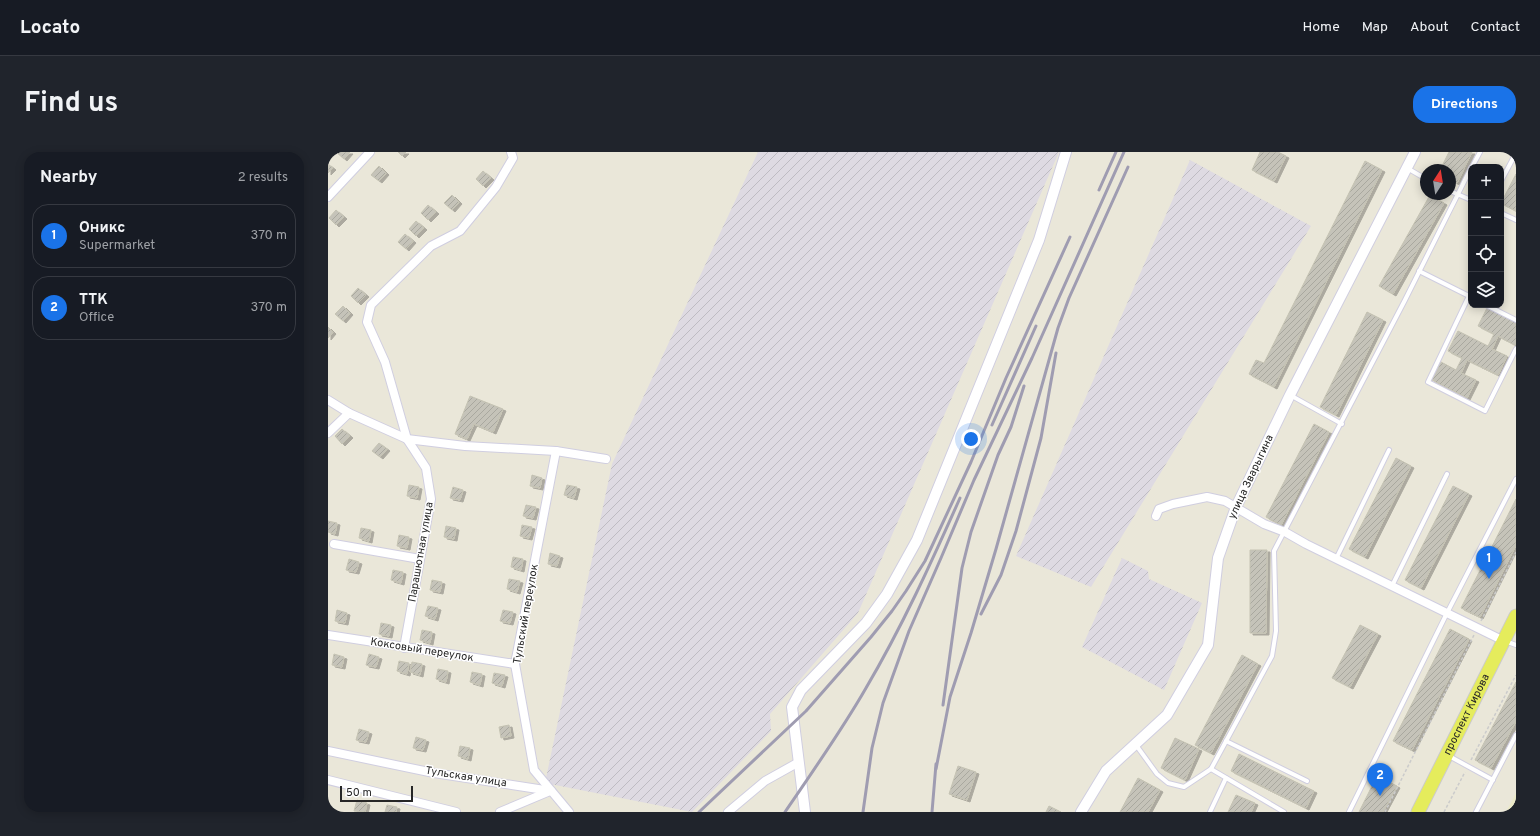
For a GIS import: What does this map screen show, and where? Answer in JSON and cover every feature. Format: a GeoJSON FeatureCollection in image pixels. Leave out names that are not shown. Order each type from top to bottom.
{"type":"FeatureCollection","features":[{"type":"Feature","properties":{"kind":"main road","name":"проспект Кирова"},"geometry":{"type":"LineString","coordinates":[[1418,812],[1447,755],[1510,643],[1516,616]]}},
{"type":"Feature","properties":{"kind":"street"},"geometry":{"type":"LineString","coordinates":[[328,197],[370,152]]}},
{"type":"Feature","properties":{"kind":"street","name":"Парашютная улица"},"geometry":{"type":"LineString","coordinates":[[404,648],[431,499],[426,468],[407,439],[385,362],[367,322],[372,305],[430,246],[460,231],[496,187],[513,158],[511,152]]}},
{"type":"Feature","properties":{"kind":"street"},"geometry":{"type":"LineString","coordinates":[[805,812],[792,707],[801,690],[866,623],[887,594],[917,540],[1039,240],[1066,152]]}},
{"type":"Feature","properties":{"kind":"street","name":"улица Зварыгина"},"geometry":{"type":"LineString","coordinates":[[1081,812],[1106,771],[1167,715],[1208,645],[1218,558],[1236,507],[1290,395],[1415,152]]}},
{"type":"Feature","properties":{"kind":"street"},"geometry":{"type":"LineString","coordinates":[[328,400],[349,413],[407,439],[465,446],[556,451],[606,459]]}},
{"type":"Feature","properties":{"kind":"street"},"geometry":{"type":"LineString","coordinates":[[328,433],[349,413]]}},
{"type":"Feature","properties":{"kind":"street","name":"Тульский переулок"},"geometry":{"type":"LineString","coordinates":[[556,451],[515,664],[534,770],[569,812]]}},
{"type":"Feature","properties":{"kind":"street"},"geometry":{"type":"LineString","coordinates":[[1156,516],[1159,509],[1173,504],[1207,497],[1224,501],[1264,524],[1285,532],[1336,559],[1510,643]]}},
{"type":"Feature","properties":{"kind":"street"},"geometry":{"type":"LineString","coordinates":[[334,544],[420,559]]}},
{"type":"Feature","properties":{"kind":"street","name":"Коксовый переулок"},"geometry":{"type":"LineString","coordinates":[[328,635],[515,664]]}},
{"type":"Feature","properties":{"kind":"street","name":"Тульская улица"},"geometry":{"type":"LineString","coordinates":[[328,751],[434,773],[551,791]]}},
{"type":"Feature","properties":{"kind":"street"},"geometry":{"type":"LineString","coordinates":[[728,812],[765,781],[799,762]]}},
{"type":"Feature","properties":{"kind":"street"},"geometry":{"type":"LineString","coordinates":[[328,780],[456,812]]}},
{"type":"Feature","properties":{"kind":"street"},"geometry":{"type":"LineString","coordinates":[[500,812],[551,791]]}},
{"type":"Feature","properties":{"kind":"lane"},"geometry":{"type":"LineString","coordinates":[[1473,164],[1480,152]]}},
{"type":"Feature","properties":{"kind":"lane"},"geometry":{"type":"LineString","coordinates":[[1504,175],[1516,153]]}},
{"type":"Feature","properties":{"kind":"lane"},"geometry":{"type":"LineString","coordinates":[[1407,168],[1420,175]]}},
{"type":"Feature","properties":{"kind":"lane"},"geometry":{"type":"LineString","coordinates":[[1135,745],[1157,774],[1168,784],[1184,787],[1211,769],[1272,656],[1276,631],[1274,552],[1342,424],[1468,174]]}},
{"type":"Feature","properties":{"kind":"lane"},"geometry":{"type":"LineString","coordinates":[[1457,195],[1468,199]]}},
{"type":"Feature","properties":{"kind":"lane"},"geometry":{"type":"LineString","coordinates":[[1504,214],[1516,220]]}},
{"type":"Feature","properties":{"kind":"lane"},"geometry":{"type":"LineString","coordinates":[[1419,271],[1468,296]]}},
{"type":"Feature","properties":{"kind":"lane"},"geometry":{"type":"LineString","coordinates":[[1468,301],[1428,382],[1485,411],[1516,349]]}},
{"type":"Feature","properties":{"kind":"lane"},"geometry":{"type":"LineString","coordinates":[[1492,308],[1516,320]]}},
{"type":"Feature","properties":{"kind":"lane"},"geometry":{"type":"LineString","coordinates":[[1290,395],[1342,424]]}},
{"type":"Feature","properties":{"kind":"lane"},"geometry":{"type":"LineString","coordinates":[[1336,559],[1389,450]]}},
{"type":"Feature","properties":{"kind":"lane"},"geometry":{"type":"LineString","coordinates":[[1392,586],[1447,474]]}},
{"type":"Feature","properties":{"kind":"lane"},"geometry":{"type":"LineString","coordinates":[[1349,812],[1447,613],[1516,479]]}},
{"type":"Feature","properties":{"kind":"lane"},"geometry":{"type":"LineString","coordinates":[[1476,812],[1516,735]]}},
{"type":"Feature","properties":{"kind":"lane"},"geometry":{"type":"LineString","coordinates":[[1226,741],[1307,781]]}},
{"type":"Feature","properties":{"kind":"lane"},"geometry":{"type":"LineString","coordinates":[[1447,755],[1493,780]]}},
{"type":"Feature","properties":{"kind":"lane"},"geometry":{"type":"LineString","coordinates":[[1211,769],[1284,812]]}},
{"type":"Feature","properties":{"kind":"lane"},"geometry":{"type":"LineString","coordinates":[[1210,812],[1226,778]]}},
{"type":"Feature","properties":{"kind":"path"},"geometry":{"type":"LineString","coordinates":[[1385,812],[1516,552]]}},
{"type":"Feature","properties":{"kind":"path"},"geometry":{"type":"LineString","coordinates":[[1444,812],[1516,674]]}},
{"type":"Feature","properties":{"kind":"shaded area"},"geometry":{"type":"Polygon","coordinates":[[[758,152],[1059,152],[858,613],[770,714],[771,731],[692,812],[545,783],[612,464],[758,152]]]}},
{"type":"Feature","properties":{"kind":"shaded area"},"geometry":{"type":"Polygon","coordinates":[[[1190,160],[1311,226],[1091,587],[1016,556],[1190,160]]]}},
{"type":"Feature","properties":{"kind":"shaded area"},"geometry":{"type":"Polygon","coordinates":[[[1122,558],[1148,571],[1149,579],[1202,603],[1164,690],[1082,647],[1122,558]]]}},
{"type":"Feature","properties":{"kind":"shaded area"},"geometry":{"type":"Polygon","coordinates":[[[1516,793],[1516,812],[1506,812],[1516,793]]]}},
{"type":"Feature","properties":{"kind":"building"},"geometry":{"type":"Polygon","coordinates":[[[336,152],[350,152],[344,159],[336,152]]]}},
{"type":"Feature","properties":{"kind":"building"},"geometry":{"type":"Polygon","coordinates":[[[398,152],[406,152],[402,156],[398,152]]]}},
{"type":"Feature","properties":{"kind":"building"},"geometry":{"type":"Polygon","coordinates":[[[1260,152],[1278,152],[1286,156],[1274,181],[1252,170],[1260,152]]]}},
{"type":"Feature","properties":{"kind":"building"},"geometry":{"type":"Polygon","coordinates":[[[1449,152],[1472,152],[1457,183],[1456,164],[1443,164],[1449,152]]]}},
{"type":"Feature","properties":{"kind":"building"},"geometry":{"type":"Polygon","coordinates":[[[1365,161],[1382,170],[1274,387],[1249,374],[1256,360],[1264,363],[1365,161]]]}},
{"type":"Feature","properties":{"kind":"building"},"geometry":{"type":"Polygon","coordinates":[[[328,164],[333,168],[328,173],[328,164]]]}},
{"type":"Feature","properties":{"kind":"building"},"geometry":{"type":"Polygon","coordinates":[[[379,166],[386,173],[379,181],[371,175],[379,166]]]}},
{"type":"Feature","properties":{"kind":"building"},"geometry":{"type":"Polygon","coordinates":[[[483,171],[491,178],[483,186],[476,179],[483,171]]]}},
{"type":"Feature","properties":{"kind":"building"},"geometry":{"type":"Polygon","coordinates":[[[1516,174],[1516,211],[1504,205],[1504,197],[1516,174]]]}},
{"type":"Feature","properties":{"kind":"building"},"geometry":{"type":"Polygon","coordinates":[[[452,195],[459,202],[452,210],[444,203],[452,195]]]}},
{"type":"Feature","properties":{"kind":"building"},"geometry":{"type":"Polygon","coordinates":[[[1427,200],[1439,200],[1444,203],[1393,294],[1379,286],[1427,200]]]}},
{"type":"Feature","properties":{"kind":"building"},"geometry":{"type":"Polygon","coordinates":[[[428,205],[436,212],[428,220],[421,213],[428,205]]]}},
{"type":"Feature","properties":{"kind":"building"},"geometry":{"type":"Polygon","coordinates":[[[336,210],[344,217],[336,225],[329,218],[336,210]]]}},
{"type":"Feature","properties":{"kind":"building"},"geometry":{"type":"Polygon","coordinates":[[[416,221],[424,228],[416,236],[409,229],[416,221]]]}},
{"type":"Feature","properties":{"kind":"building"},"geometry":{"type":"Polygon","coordinates":[[[405,234],[413,241],[406,249],[398,242],[405,234]]]}},
{"type":"Feature","properties":{"kind":"building"},"geometry":{"type":"Polygon","coordinates":[[[358,288],[366,295],[358,303],[351,296],[358,288]]]}},
{"type":"Feature","properties":{"kind":"building"},"geometry":{"type":"Polygon","coordinates":[[[343,306],[350,313],[343,321],[335,314],[343,306]]]}},
{"type":"Feature","properties":{"kind":"building"},"geometry":{"type":"Polygon","coordinates":[[[1487,308],[1516,322],[1516,343],[1515,345],[1498,336],[1492,349],[1507,356],[1498,375],[1467,360],[1461,373],[1476,380],[1467,398],[1432,380],[1441,362],[1456,370],[1462,358],[1448,351],[1458,331],[1488,346],[1494,334],[1478,326],[1487,308]]]}},
{"type":"Feature","properties":{"kind":"building"},"geometry":{"type":"Polygon","coordinates":[[[1367,312],[1383,320],[1336,415],[1320,407],[1367,312]]]}},
{"type":"Feature","properties":{"kind":"building"},"geometry":{"type":"Polygon","coordinates":[[[328,327],[333,332],[328,338],[328,327]]]}},
{"type":"Feature","properties":{"kind":"building"},"geometry":{"type":"Polygon","coordinates":[[[470,396],[503,409],[493,432],[474,424],[467,439],[455,434],[470,396]]]}},
{"type":"Feature","properties":{"kind":"building"},"geometry":{"type":"Polygon","coordinates":[[[1314,424],[1329,432],[1281,525],[1266,517],[1314,424]]]}},
{"type":"Feature","properties":{"kind":"building"},"geometry":{"type":"Polygon","coordinates":[[[342,429],[350,436],[342,444],[335,436],[342,429]]]}},
{"type":"Feature","properties":{"kind":"building"},"geometry":{"type":"Polygon","coordinates":[[[379,443],[387,449],[380,457],[372,451],[379,443]]]}},
{"type":"Feature","properties":{"kind":"building"},"geometry":{"type":"Polygon","coordinates":[[[1396,458],[1411,466],[1365,557],[1349,549],[1396,458]]]}},
{"type":"Feature","properties":{"kind":"building"},"geometry":{"type":"Polygon","coordinates":[[[532,475],[542,478],[540,488],[530,486],[532,475]]]}},
{"type":"Feature","properties":{"kind":"building"},"geometry":{"type":"Polygon","coordinates":[[[409,485],[419,487],[417,498],[407,496],[409,485]]]}},
{"type":"Feature","properties":{"kind":"building"},"geometry":{"type":"Polygon","coordinates":[[[567,485],[577,487],[574,498],[564,495],[567,485]]]}},
{"type":"Feature","properties":{"kind":"building"},"geometry":{"type":"Polygon","coordinates":[[[1453,486],[1469,494],[1421,588],[1405,580],[1453,486]]]}},
{"type":"Feature","properties":{"kind":"building"},"geometry":{"type":"Polygon","coordinates":[[[453,487],[463,490],[460,500],[450,498],[453,487]]]}},
{"type":"Feature","properties":{"kind":"building"},"geometry":{"type":"Polygon","coordinates":[[[1516,499],[1516,545],[1480,617],[1461,608],[1516,499]]]}},
{"type":"Feature","properties":{"kind":"building"},"geometry":{"type":"Polygon","coordinates":[[[526,505],[536,507],[533,518],[523,516],[526,505]]]}},
{"type":"Feature","properties":{"kind":"building"},"geometry":{"type":"Polygon","coordinates":[[[328,521],[337,523],[335,534],[328,532],[328,521]]]}},
{"type":"Feature","properties":{"kind":"building"},"geometry":{"type":"Polygon","coordinates":[[[522,525],[532,527],[529,538],[520,536],[522,525]]]}},
{"type":"Feature","properties":{"kind":"building"},"geometry":{"type":"Polygon","coordinates":[[[446,526],[456,528],[454,539],[444,537],[446,526]]]}},
{"type":"Feature","properties":{"kind":"building"},"geometry":{"type":"Polygon","coordinates":[[[361,528],[371,530],[369,541],[359,538],[361,528]]]}},
{"type":"Feature","properties":{"kind":"building"},"geometry":{"type":"Polygon","coordinates":[[[399,535],[409,537],[407,548],[397,546],[399,535]]]}},
{"type":"Feature","properties":{"kind":"building"},"geometry":{"type":"Polygon","coordinates":[[[1250,550],[1267,550],[1266,633],[1250,633],[1250,550]]]}},
{"type":"Feature","properties":{"kind":"building"},"geometry":{"type":"Polygon","coordinates":[[[550,553],[560,556],[557,566],[548,564],[550,553]]]}},
{"type":"Feature","properties":{"kind":"building"},"geometry":{"type":"Polygon","coordinates":[[[513,557],[523,559],[521,570],[511,567],[513,557]]]}},
{"type":"Feature","properties":{"kind":"building"},"geometry":{"type":"Polygon","coordinates":[[[349,559],[359,562],[356,572],[346,570],[349,559]]]}},
{"type":"Feature","properties":{"kind":"building"},"geometry":{"type":"Polygon","coordinates":[[[393,570],[403,572],[401,583],[391,580],[393,570]]]}},
{"type":"Feature","properties":{"kind":"building"},"geometry":{"type":"Polygon","coordinates":[[[509,579],[520,581],[517,592],[507,589],[509,579]]]}},
{"type":"Feature","properties":{"kind":"building"},"geometry":{"type":"Polygon","coordinates":[[[432,580],[442,582],[440,592],[430,590],[432,580]]]}},
{"type":"Feature","properties":{"kind":"building"},"geometry":{"type":"Polygon","coordinates":[[[428,606],[438,608],[435,619],[425,616],[428,606]]]}},
{"type":"Feature","properties":{"kind":"building"},"geometry":{"type":"Polygon","coordinates":[[[337,610],[347,613],[345,623],[335,621],[337,610]]]}},
{"type":"Feature","properties":{"kind":"building"},"geometry":{"type":"Polygon","coordinates":[[[503,610],[513,612],[510,623],[500,621],[503,610]]]}},
{"type":"Feature","properties":{"kind":"building"},"geometry":{"type":"Polygon","coordinates":[[[381,623],[391,625],[389,636],[379,634],[381,623]]]}},
{"type":"Feature","properties":{"kind":"building"},"geometry":{"type":"Polygon","coordinates":[[[1360,625],[1378,634],[1350,687],[1332,678],[1360,625]]]}},
{"type":"Feature","properties":{"kind":"building"},"geometry":{"type":"Polygon","coordinates":[[[1450,629],[1469,639],[1412,750],[1393,741],[1450,629]]]}},
{"type":"Feature","properties":{"kind":"building"},"geometry":{"type":"Polygon","coordinates":[[[422,630],[432,632],[430,643],[420,640],[422,630]]]}},
{"type":"Feature","properties":{"kind":"building"},"geometry":{"type":"Polygon","coordinates":[[[334,654],[344,657],[342,667],[332,665],[334,654]]]}},
{"type":"Feature","properties":{"kind":"building"},"geometry":{"type":"Polygon","coordinates":[[[369,654],[379,657],[376,667],[366,665],[369,654]]]}},
{"type":"Feature","properties":{"kind":"building"},"geometry":{"type":"Polygon","coordinates":[[[1242,655],[1258,664],[1211,753],[1195,745],[1242,655]]]}},
{"type":"Feature","properties":{"kind":"building"},"geometry":{"type":"Polygon","coordinates":[[[399,661],[409,663],[407,674],[397,671],[399,661]]]}},
{"type":"Feature","properties":{"kind":"building"},"geometry":{"type":"Polygon","coordinates":[[[412,662],[422,664],[420,675],[410,672],[412,662]]]}},
{"type":"Feature","properties":{"kind":"building"},"geometry":{"type":"Polygon","coordinates":[[[438,669],[448,671],[446,682],[436,679],[438,669]]]}},
{"type":"Feature","properties":{"kind":"building"},"geometry":{"type":"Polygon","coordinates":[[[472,672],[482,674],[480,685],[470,682],[472,672]]]}},
{"type":"Feature","properties":{"kind":"building"},"geometry":{"type":"Polygon","coordinates":[[[494,673],[505,675],[502,686],[492,683],[494,673]]]}},
{"type":"Feature","properties":{"kind":"building"},"geometry":{"type":"Polygon","coordinates":[[[1516,682],[1516,721],[1491,768],[1475,760],[1516,682]]]}},
{"type":"Feature","properties":{"kind":"building"},"geometry":{"type":"Polygon","coordinates":[[[509,725],[511,736],[501,738],[499,727],[509,725]]]}},
{"type":"Feature","properties":{"kind":"building"},"geometry":{"type":"Polygon","coordinates":[[[359,729],[369,732],[366,742],[356,740],[359,729]]]}},
{"type":"Feature","properties":{"kind":"building"},"geometry":{"type":"Polygon","coordinates":[[[416,737],[426,740],[423,750],[413,748],[416,737]]]}},
{"type":"Feature","properties":{"kind":"building"},"geometry":{"type":"Polygon","coordinates":[[[1175,738],[1199,749],[1185,780],[1161,768],[1175,738]]]}},
{"type":"Feature","properties":{"kind":"building"},"geometry":{"type":"Polygon","coordinates":[[[460,746],[470,748],[468,759],[458,756],[460,746]]]}},
{"type":"Feature","properties":{"kind":"building"},"geometry":{"type":"Polygon","coordinates":[[[1239,754],[1314,791],[1306,808],[1231,771],[1239,754]]]}},
{"type":"Feature","properties":{"kind":"building"},"geometry":{"type":"Polygon","coordinates":[[[958,766],[976,772],[967,800],[949,794],[958,766]]]}},
{"type":"Feature","properties":{"kind":"building"},"geometry":{"type":"Polygon","coordinates":[[[1377,776],[1397,786],[1383,812],[1359,812],[1377,776]]]}},
{"type":"Feature","properties":{"kind":"building"},"geometry":{"type":"Polygon","coordinates":[[[1138,778],[1160,790],[1148,812],[1120,812],[1138,778]]]}},
{"type":"Feature","properties":{"kind":"building"},"geometry":{"type":"Polygon","coordinates":[[[1236,795],[1255,803],[1251,812],[1228,812],[1236,795]]]}},
{"type":"Feature","properties":{"kind":"building"},"geometry":{"type":"Polygon","coordinates":[[[357,800],[367,803],[365,812],[354,811],[357,800]]]}},
{"type":"Feature","properties":{"kind":"building"},"geometry":{"type":"Polygon","coordinates":[[[387,805],[397,807],[396,812],[385,812],[387,805]]]}},
{"type":"Feature","properties":{"kind":"building"},"geometry":{"type":"Polygon","coordinates":[[[1049,806],[1061,812],[1046,812],[1049,806]]]}},
{"type":"Feature","properties":{"kind":"railway"},"geometry":{"type":"LineString","coordinates":[[1099,190],[1116,152]]}},
{"type":"Feature","properties":{"kind":"railway"},"geometry":{"type":"LineString","coordinates":[[863,812],[872,748],[883,703],[909,631],[974,480],[1032,358],[1124,152]]}},
{"type":"Feature","properties":{"kind":"railway"},"geometry":{"type":"LineString","coordinates":[[936,769],[950,697],[996,549],[1058,328],[1069,298],[1128,167]]}},
{"type":"Feature","properties":{"kind":"railway"},"geometry":{"type":"LineString","coordinates":[[699,812],[806,711],[871,637],[906,591],[925,561],[971,462],[1006,378],[1070,237]]}},
{"type":"Feature","properties":{"kind":"railway"},"geometry":{"type":"LineString","coordinates":[[992,425],[1036,326]]}},
{"type":"Feature","properties":{"kind":"railway"},"geometry":{"type":"LineString","coordinates":[[981,614],[1001,575],[1016,531],[1041,438],[1056,353]]}},
{"type":"Feature","properties":{"kind":"railway"},"geometry":{"type":"LineString","coordinates":[[943,705],[962,568],[971,532],[998,455],[1011,427],[1024,386]]}},
{"type":"Feature","properties":{"kind":"railway"},"geometry":{"type":"LineString","coordinates":[[785,812],[857,704],[892,642],[916,594],[960,498]]}},
{"type":"Feature","properties":{"kind":"railway"},"geometry":{"type":"LineString","coordinates":[[932,812],[936,764]]}},
{"type":"Feature","properties":{"kind":"place","name":"Оникс"},"geometry":{"type":"Point","coordinates":[1489,579]}},
{"type":"Feature","properties":{"kind":"place","name":"ТТК"},"geometry":{"type":"Point","coordinates":[1380,796]}}]}
